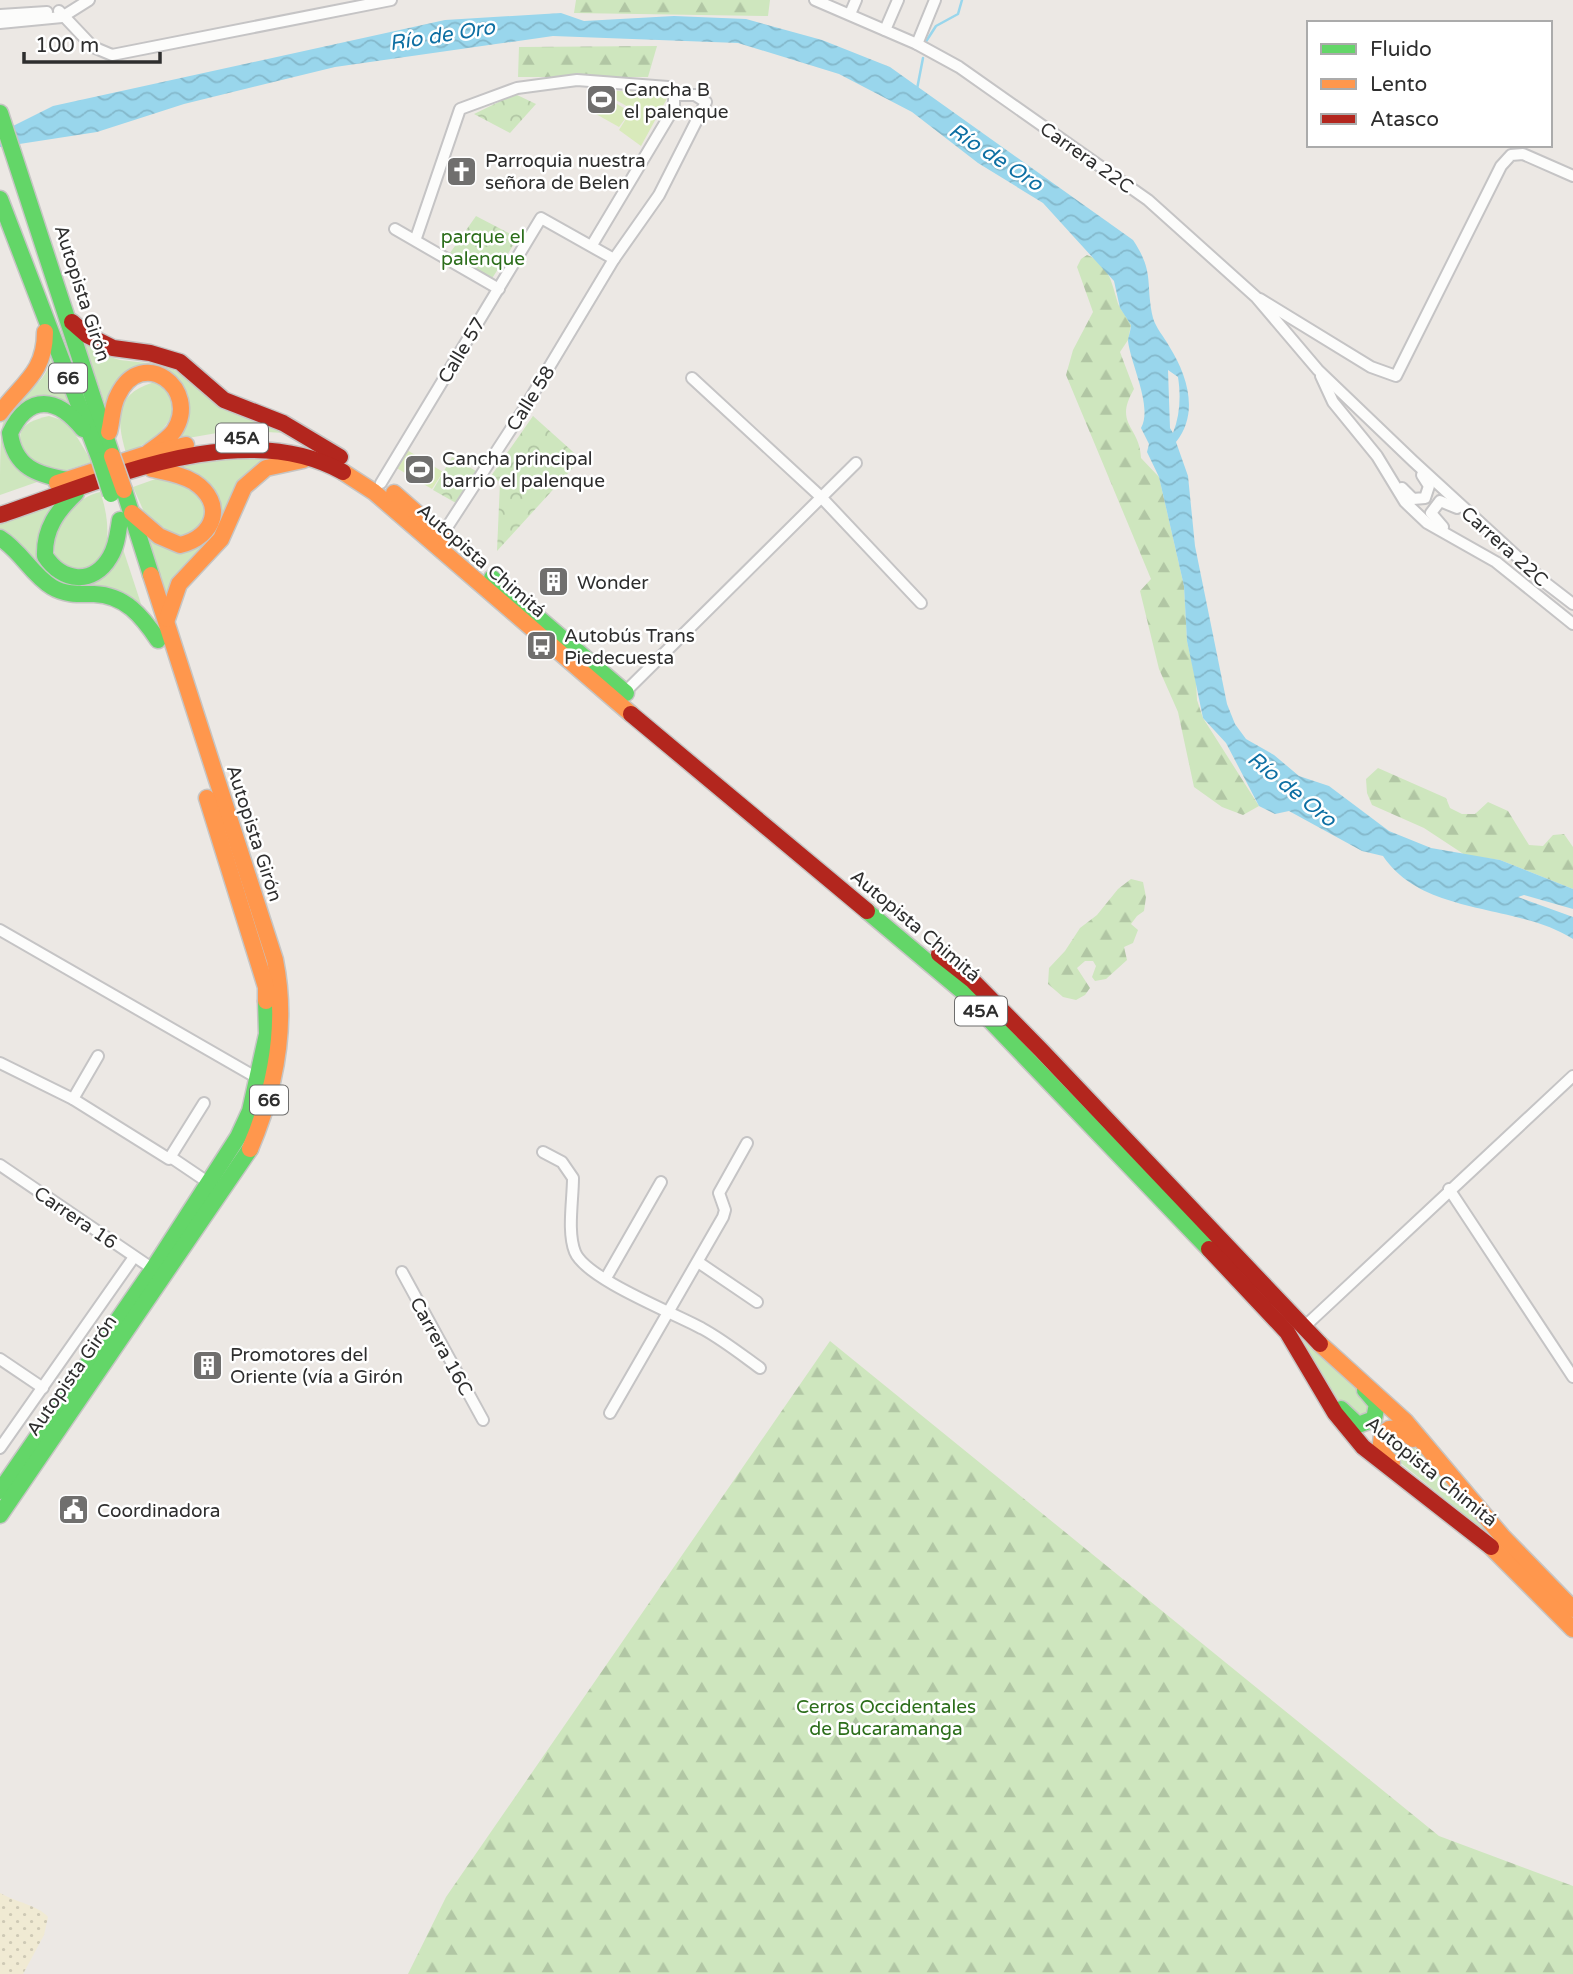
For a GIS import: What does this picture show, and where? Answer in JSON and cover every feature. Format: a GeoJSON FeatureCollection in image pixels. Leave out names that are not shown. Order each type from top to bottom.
{"type":"FeatureCollection","features":[{"type":"Feature","properties":{"kind":"highway","name":"Autopista Girón"},"geometry":{"type":"LineString","coordinates":[[0,113],[68,318],[158,640],[266,987],[267,1034],[259,1079],[238,1137],[153,1269],[0,1491]]}},
{"type":"Feature","properties":{"kind":"highway","name":"Autopista Girón"},"geometry":{"type":"LineString","coordinates":[[2,204],[43,313],[109,466]]}},
{"type":"Feature","properties":{"kind":"highway"},"geometry":{"type":"LineString","coordinates":[[0,413],[40,368],[45,354],[43,313]]}},
{"type":"Feature","properties":{"kind":"highway"},"geometry":{"type":"LineString","coordinates":[[68,318],[86,335],[113,350],[154,354],[181,363],[200,376],[225,401],[272,418],[340,457]]}},
{"type":"Feature","properties":{"kind":"highway"},"geometry":{"type":"LineString","coordinates":[[140,372],[162,373],[178,388],[181,411],[169,436],[147,462],[186,478],[208,495],[214,517],[210,529],[203,538],[180,545],[125,516],[116,545],[102,568],[82,580],[69,580],[59,575],[45,556],[46,532],[73,485],[38,476],[24,468],[10,446],[14,422],[22,412],[33,405],[59,406],[70,411],[109,466],[111,408],[121,386],[140,372]]}},
{"type":"Feature","properties":{"kind":"highway","name":"Autopista Chimitá"},"geometry":{"type":"LineString","coordinates":[[147,462],[210,440],[247,438],[301,443],[340,457],[381,483],[625,692],[972,980],[1135,1147],[1303,1328],[1334,1359],[1388,1403],[1502,1536],[1570,1599]]}},
{"type":"Feature","properties":{"kind":"highway","name":"Autopista Chimitá"},"geometry":{"type":"LineString","coordinates":[[109,466],[237,449],[276,450],[320,461],[374,492],[582,673],[962,991],[1287,1332],[1342,1423],[1363,1447],[1484,1540],[1573,1629]]}},
{"type":"Feature","properties":{"kind":"highway"},"geometry":{"type":"LineString","coordinates":[[166,624],[169,605],[180,580],[218,543],[231,521],[239,494],[247,483],[268,467],[282,462],[320,461]]}},
{"type":"Feature","properties":{"kind":"highway","name":"45A"},"geometry":{"type":"LineString","coordinates":[[0,515],[73,485],[109,466]]}},
{"type":"Feature","properties":{"kind":"highway","name":"45A"},"geometry":{"type":"LineString","coordinates":[[0,502],[73,485]]}},
{"type":"Feature","properties":{"kind":"highway","name":"Autopista Girón"},"geometry":{"type":"LineString","coordinates":[[0,1515],[234,1174],[263,1120],[275,1075],[282,1020],[281,990],[275,960],[166,624],[125,516]]}},
{"type":"Feature","properties":{"kind":"highway"},"geometry":{"type":"LineString","coordinates":[[0,538],[19,552],[36,575],[64,594],[109,596],[124,601],[136,609],[158,640]]}},
{"type":"Feature","properties":{"kind":"highway"},"geometry":{"type":"LineString","coordinates":[[1314,1380],[1355,1423],[1363,1425],[1374,1419],[1378,1409],[1374,1398],[1334,1359]]}},
{"type":"Feature","properties":{"kind":"highway"},"geometry":{"type":"LineString","coordinates":[[1437,1504],[1382,1455],[1380,1439],[1389,1429],[1403,1429],[1433,1461],[1444,1468]]}},
{"type":"Feature","properties":{"kind":"street"},"geometry":{"type":"LineString","coordinates":[[0,23],[64,13],[89,0]]}},
{"type":"Feature","properties":{"kind":"street"},"geometry":{"type":"LineString","coordinates":[[64,13],[93,47],[112,55],[391,0]]}},
{"type":"Feature","properties":{"kind":"street","name":"Carrera 22C"},"geometry":{"type":"LineString","coordinates":[[815,0],[917,44],[959,67],[1148,200],[1256,297],[1318,370],[1413,461],[1573,604]]}},
{"type":"Feature","properties":{"kind":"street"},"geometry":{"type":"LineString","coordinates":[[850,14],[856,0]]}},
{"type":"Feature","properties":{"kind":"street"},"geometry":{"type":"LineString","coordinates":[[885,30],[898,0]]}},
{"type":"Feature","properties":{"kind":"street"},"geometry":{"type":"LineString","coordinates":[[917,44],[935,0]]}},
{"type":"Feature","properties":{"kind":"street"},"geometry":{"type":"LineString","coordinates":[[0,15],[64,13]]}},
{"type":"Feature","properties":{"kind":"street"},"geometry":{"type":"LineString","coordinates":[[416,238],[460,109],[517,88],[578,80],[671,91],[674,108],[592,245],[614,259]]}},
{"type":"Feature","properties":{"kind":"street","name":"Calle 58"},"geometry":{"type":"LineString","coordinates":[[442,535],[524,409],[614,259],[659,195],[706,102],[695,95],[671,91]]}},
{"type":"Feature","properties":{"kind":"street"},"geometry":{"type":"LineString","coordinates":[[1256,297],[1371,367],[1396,376],[1501,166],[1511,155],[1522,154],[1573,176]]}},
{"type":"Feature","properties":{"kind":"street","name":"Calle 57"},"geometry":{"type":"LineString","coordinates":[[381,483],[541,218],[592,245]]}},
{"type":"Feature","properties":{"kind":"street"},"geometry":{"type":"LineString","coordinates":[[396,229],[416,238],[499,289]]}},
{"type":"Feature","properties":{"kind":"street","name":"Carrera 22C"},"geometry":{"type":"LineString","coordinates":[[1318,370],[1333,402],[1390,477],[1405,502],[1427,523],[1496,562],[1573,624]]}},
{"type":"Feature","properties":{"kind":"street"},"geometry":{"type":"LineString","coordinates":[[692,378],[821,497],[921,603]]}},
{"type":"Feature","properties":{"kind":"street"},"geometry":{"type":"LineString","coordinates":[[1390,477],[1413,499],[1425,498],[1429,486],[1413,461]]}},
{"type":"Feature","properties":{"kind":"street"},"geometry":{"type":"LineString","coordinates":[[625,692],[856,463]]}},
{"type":"Feature","properties":{"kind":"street"},"geometry":{"type":"LineString","coordinates":[[1460,541],[1434,519],[1431,513],[1434,505],[1440,501],[1448,502],[1474,518]]}},
{"type":"Feature","properties":{"kind":"street"},"geometry":{"type":"LineString","coordinates":[[0,930],[259,1079]]}},
{"type":"Feature","properties":{"kind":"street"},"geometry":{"type":"LineString","coordinates":[[72,1100],[98,1056]]}},
{"type":"Feature","properties":{"kind":"street"},"geometry":{"type":"LineString","coordinates":[[0,1063],[72,1100],[166,1159],[172,1158],[209,1183]]}},
{"type":"Feature","properties":{"kind":"street"},"geometry":{"type":"LineString","coordinates":[[1303,1328],[1573,1076]]}},
{"type":"Feature","properties":{"kind":"street"},"geometry":{"type":"LineString","coordinates":[[172,1158],[204,1103]]}},
{"type":"Feature","properties":{"kind":"street"},"geometry":{"type":"LineString","coordinates":[[610,1413],[723,1217],[724,1210],[719,1193],[747,1143]]}},
{"type":"Feature","properties":{"kind":"street"},"geometry":{"type":"LineString","coordinates":[[543,1152],[562,1162],[573,1178],[573,1244],[576,1255],[588,1267],[668,1314],[703,1329],[760,1368]]}},
{"type":"Feature","properties":{"kind":"street","name":"Carrera 16"},"geometry":{"type":"LineString","coordinates":[[0,1166],[153,1269]]}},
{"type":"Feature","properties":{"kind":"street"},"geometry":{"type":"LineString","coordinates":[[606,1278],[661,1182]]}},
{"type":"Feature","properties":{"kind":"street"},"geometry":{"type":"LineString","coordinates":[[1449,1189],[1573,1377]]}},
{"type":"Feature","properties":{"kind":"street"},"geometry":{"type":"LineString","coordinates":[[0,1448],[134,1257]]}},
{"type":"Feature","properties":{"kind":"street"},"geometry":{"type":"LineString","coordinates":[[698,1262],[757,1302]]}},
{"type":"Feature","properties":{"kind":"street","name":"Carrera 16C"},"geometry":{"type":"LineString","coordinates":[[402,1272],[483,1420]]}},
{"type":"Feature","properties":{"kind":"street"},"geometry":{"type":"LineString","coordinates":[[0,1359],[43,1388]]}},
{"type":"Feature","properties":{"kind":"green space"},"geometry":{"type":"Polygon","coordinates":[[[576,0],[770,0],[768,16],[574,13],[576,0]]]}},
{"type":"Feature","properties":{"kind":"green space"},"geometry":{"type":"Polygon","coordinates":[[[657,46],[648,77],[518,77],[519,47],[657,46]]]}},
{"type":"Feature","properties":{"kind":"green space"},"geometry":{"type":"Polygon","coordinates":[[[598,90],[670,93],[641,146],[619,130],[632,109],[598,90]]]}},
{"type":"Feature","properties":{"kind":"green space","name":"Cancha B el palenque"},"geometry":{"type":"Polygon","coordinates":[[[596,91],[630,112],[619,127],[587,109],[596,91]]]}},
{"type":"Feature","properties":{"kind":"green space"},"geometry":{"type":"Polygon","coordinates":[[[515,94],[536,104],[510,133],[474,114],[515,94]]]}},
{"type":"Feature","properties":{"kind":"green space","name":"parque el palenque"},"geometry":{"type":"Polygon","coordinates":[[[476,216],[518,238],[491,280],[450,253],[476,216]]]}},
{"type":"Feature","properties":{"kind":"green space"},"geometry":{"type":"Polygon","coordinates":[[[1087,255],[1106,270],[1119,306],[1131,325],[1128,340],[1120,352],[1134,389],[1128,401],[1127,418],[1140,447],[1141,458],[1159,477],[1184,586],[1187,641],[1196,681],[1197,700],[1203,718],[1259,806],[1243,815],[1222,807],[1194,787],[1178,712],[1159,669],[1140,591],[1151,579],[1066,375],[1073,350],[1093,312],[1077,267],[1087,255]]]}},
{"type":"Feature","properties":{"kind":"green space"},"geometry":{"type":"Polygon","coordinates":[[[82,338],[97,353],[120,360],[165,365],[284,433],[234,430],[171,441],[176,436],[170,373],[112,390],[105,404],[82,338]]]}},
{"type":"Feature","properties":{"kind":"green space"},"geometry":{"type":"Polygon","coordinates":[[[52,352],[72,401],[63,402],[6,427],[40,481],[0,495],[4,417],[45,374],[52,352]]]}},
{"type":"Feature","properties":{"kind":"green space"},"geometry":{"type":"Polygon","coordinates":[[[159,381],[169,392],[173,404],[172,414],[159,433],[126,453],[120,428],[122,407],[134,391],[159,381]]]}},
{"type":"Feature","properties":{"kind":"green space"},"geometry":{"type":"Polygon","coordinates":[[[49,416],[68,422],[92,462],[60,472],[28,463],[21,445],[21,432],[30,422],[49,416]]]}},
{"type":"Feature","properties":{"kind":"green space"},"geometry":{"type":"Polygon","coordinates":[[[533,416],[581,459],[497,551],[500,482],[491,476],[533,416]]]}},
{"type":"Feature","properties":{"kind":"green space","name":"Cancha principal barrio el palenque"},"geometry":{"type":"Polygon","coordinates":[[[407,450],[443,472],[432,489],[395,467],[407,450]]]}},
{"type":"Feature","properties":{"kind":"green space"},"geometry":{"type":"Polygon","coordinates":[[[452,457],[476,471],[456,503],[433,490],[452,457]]]}},
{"type":"Feature","properties":{"kind":"green space"},"geometry":{"type":"Polygon","coordinates":[[[230,458],[279,459],[164,596],[146,534],[181,552],[221,514],[173,467],[230,458]]]}},
{"type":"Feature","properties":{"kind":"green space"},"geometry":{"type":"Polygon","coordinates":[[[161,477],[177,480],[202,498],[206,521],[194,534],[175,536],[145,514],[133,487],[161,477]]]}},
{"type":"Feature","properties":{"kind":"green space"},"geometry":{"type":"Polygon","coordinates":[[[100,492],[107,522],[107,538],[99,563],[89,570],[76,571],[58,566],[55,542],[62,520],[78,502],[100,492]]]}},
{"type":"Feature","properties":{"kind":"green space"},"geometry":{"type":"Polygon","coordinates":[[[59,503],[39,539],[67,582],[123,549],[144,613],[77,590],[0,532],[0,521],[59,503]]]}},
{"type":"Feature","properties":{"kind":"green space"},"geometry":{"type":"Polygon","coordinates":[[[1378,768],[1446,798],[1450,808],[1462,814],[1475,814],[1488,802],[1508,811],[1529,845],[1543,846],[1553,835],[1564,834],[1573,847],[1573,889],[1500,860],[1465,855],[1424,828],[1372,805],[1367,793],[1366,779],[1378,768]]]}},
{"type":"Feature","properties":{"kind":"green space"},"geometry":{"type":"Polygon","coordinates":[[[1131,879],[1143,882],[1146,897],[1144,911],[1131,924],[1138,930],[1133,943],[1124,947],[1127,960],[1106,979],[1095,981],[1092,977],[1096,966],[1093,961],[1085,961],[1077,968],[1090,988],[1076,1000],[1063,997],[1048,984],[1049,968],[1065,951],[1080,928],[1097,915],[1118,889],[1131,879]]]}},
{"type":"Feature","properties":{"kind":"green space"},"geometry":{"type":"Polygon","coordinates":[[[1301,1335],[1369,1401],[1368,1416],[1354,1411],[1333,1395],[1301,1335]]]}},
{"type":"Feature","properties":{"kind":"green space","name":"Cerros Occidentales de Bucaramanga"},"geometry":{"type":"Polygon","coordinates":[[[830,1341],[1439,1836],[1573,1886],[1573,1974],[408,1974],[446,1897],[830,1341]]]}},
{"type":"Feature","properties":{"kind":"green space"},"geometry":{"type":"Polygon","coordinates":[[[1390,1436],[1421,1453],[1435,1466],[1494,1539],[1391,1455],[1387,1440],[1390,1436]]]}},
{"type":"Feature","properties":{"kind":"sand"},"geometry":{"type":"Polygon","coordinates":[[[0,1893],[38,1909],[48,1917],[44,1935],[23,1974],[0,1974],[0,1893]]]}},
{"type":"Feature","properties":{"kind":"water","name":"Río de Oro"},"geometry":{"type":"Polygon","coordinates":[[[561,13],[584,21],[674,16],[746,19],[822,40],[890,67],[1133,240],[1147,270],[1154,322],[1176,358],[1186,382],[1189,407],[1187,419],[1176,442],[1188,476],[1195,546],[1227,704],[1235,724],[1246,739],[1274,755],[1299,776],[1329,786],[1389,831],[1431,848],[1500,860],[1573,889],[1573,909],[1524,895],[1518,897],[1573,917],[1573,939],[1526,919],[1447,900],[1422,890],[1401,876],[1383,856],[1362,851],[1289,811],[1275,814],[1259,806],[1226,743],[1203,718],[1187,641],[1184,586],[1159,477],[1147,452],[1149,444],[1141,428],[1144,419],[1143,398],[1128,341],[1131,325],[1120,308],[1114,281],[1043,203],[978,163],[912,112],[839,74],[738,43],[553,36],[335,67],[184,104],[97,132],[0,147],[0,129],[11,127],[53,106],[445,20],[561,13]],[[1168,370],[1170,428],[1173,433],[1179,405],[1178,377],[1168,370]]]}},
{"type":"Feature","properties":{"kind":"waterway"},"geometry":{"type":"LineString","coordinates":[[925,43],[936,26],[958,14],[962,0]]}},
{"type":"Feature","properties":{"kind":"waterway"},"geometry":{"type":"LineString","coordinates":[[917,89],[923,58]]}},
{"type":"Feature","properties":{"kind":"traffic: fast"},"geometry":{"type":"LineString","coordinates":[[0,113],[112,456]]}},
{"type":"Feature","properties":{"kind":"traffic: fast"},"geometry":{"type":"LineString","coordinates":[[0,199],[100,460]]}},
{"type":"Feature","properties":{"kind":"traffic: fast"},"geometry":{"type":"LineString","coordinates":[[68,480],[46,475],[29,467],[16,454],[10,433],[26,411],[44,404],[63,410],[83,429]]}},
{"type":"Feature","properties":{"kind":"traffic: fast"},"geometry":{"type":"LineString","coordinates":[[100,460],[111,494]]}},
{"type":"Feature","properties":{"kind":"traffic: fast"},"geometry":{"type":"LineString","coordinates":[[124,490],[151,575]]}},
{"type":"Feature","properties":{"kind":"traffic: fast"},"geometry":{"type":"LineString","coordinates":[[76,493],[49,529],[45,546],[45,556],[60,571],[78,577],[95,573],[110,557],[120,520]]}},
{"type":"Feature","properties":{"kind":"traffic: fast"},"geometry":{"type":"LineString","coordinates":[[0,538],[52,587],[67,593],[115,598],[132,608],[158,640]]}},
{"type":"Feature","properties":{"kind":"traffic: fast"},"geometry":{"type":"LineString","coordinates":[[492,578],[626,693]]}},
{"type":"Feature","properties":{"kind":"traffic: fast"},"geometry":{"type":"LineString","coordinates":[[867,911],[962,991],[1209,1249]]}},
{"type":"Feature","properties":{"kind":"traffic: fast"},"geometry":{"type":"LineString","coordinates":[[0,1491],[153,1269],[238,1137],[250,1111],[267,1034],[266,1001]]}},
{"type":"Feature","properties":{"kind":"traffic: fast"},"geometry":{"type":"LineString","coordinates":[[0,1515],[250,1149]]}},
{"type":"Feature","properties":{"kind":"traffic: fast"},"geometry":{"type":"LineString","coordinates":[[1341,1409],[1358,1425],[1374,1419],[1377,1404],[1365,1390]]}},
{"type":"Feature","properties":{"kind":"traffic: slow"},"geometry":{"type":"LineString","coordinates":[[0,413],[37,368],[45,332]]}},
{"type":"Feature","properties":{"kind":"traffic: slow"},"geometry":{"type":"LineString","coordinates":[[109,432],[116,399],[128,380],[141,374],[153,373],[165,378],[180,401],[180,415],[172,434],[149,452]]}},
{"type":"Feature","properties":{"kind":"traffic: slow"},"geometry":{"type":"LineString","coordinates":[[57,483],[143,455],[186,445]]}},
{"type":"Feature","properties":{"kind":"traffic: slow"},"geometry":{"type":"LineString","coordinates":[[112,456],[124,490]]}},
{"type":"Feature","properties":{"kind":"traffic: slow"},"geometry":{"type":"LineString","coordinates":[[167,619],[179,584],[221,539],[244,487],[266,468],[303,460]]}},
{"type":"Feature","properties":{"kind":"traffic: slow"},"geometry":{"type":"LineString","coordinates":[[132,513],[159,536],[180,545],[192,541],[208,527],[213,509],[204,490],[184,477],[152,469]]}},
{"type":"Feature","properties":{"kind":"traffic: slow"},"geometry":{"type":"LineString","coordinates":[[343,472],[374,492],[631,714]]}},
{"type":"Feature","properties":{"kind":"traffic: slow"},"geometry":{"type":"LineString","coordinates":[[394,493],[445,538]]}},
{"type":"Feature","properties":{"kind":"traffic: slow"},"geometry":{"type":"LineString","coordinates":[[151,575],[275,960],[280,1008],[277,1056],[267,1103],[250,1149]]}},
{"type":"Feature","properties":{"kind":"traffic: slow"},"geometry":{"type":"LineString","coordinates":[[207,798],[266,987],[266,1001]]}},
{"type":"Feature","properties":{"kind":"traffic: slow"},"geometry":{"type":"LineString","coordinates":[[1320,1344],[1405,1421],[1502,1536],[1573,1609]]}},
{"type":"Feature","properties":{"kind":"traffic: slow"},"geometry":{"type":"LineString","coordinates":[[1392,1463],[1380,1451],[1382,1435],[1389,1429],[1399,1428],[1413,1439]]}},
{"type":"Feature","properties":{"kind":"traffic: slow"},"geometry":{"type":"LineString","coordinates":[[1491,1547],[1573,1629]]}},
{"type":"Feature","properties":{"kind":"traffic: jam"},"geometry":{"type":"LineString","coordinates":[[72,322],[87,335],[113,348],[150,353],[180,362],[224,400],[283,423],[340,457]]}},
{"type":"Feature","properties":{"kind":"traffic: jam"},"geometry":{"type":"LineString","coordinates":[[0,515],[126,472],[216,452],[261,450],[303,456],[343,472]]}},
{"type":"Feature","properties":{"kind":"traffic: jam"},"geometry":{"type":"LineString","coordinates":[[631,714],[867,911]]}},
{"type":"Feature","properties":{"kind":"traffic: jam"},"geometry":{"type":"LineString","coordinates":[[939,954],[972,980],[1041,1050],[1320,1344]]}},
{"type":"Feature","properties":{"kind":"traffic: jam"},"geometry":{"type":"LineString","coordinates":[[1209,1249],[1287,1332],[1335,1413],[1363,1447],[1491,1547]]}},
{"type":"Feature","properties":{"kind":"place","name":"Cancha B el palenque"},"geometry":{"type":"Point","coordinates":[601,100]}},
{"type":"Feature","properties":{"kind":"place","name":"Parroquia nuestra señora de Belen"},"geometry":{"type":"Point","coordinates":[462,171]}},
{"type":"Feature","properties":{"kind":"place","name":"Cancha principal barrio el palenque"},"geometry":{"type":"Point","coordinates":[419,469]}},
{"type":"Feature","properties":{"kind":"place","name":"Wonder"},"geometry":{"type":"Point","coordinates":[554,582]}},
{"type":"Feature","properties":{"kind":"place","name":"Autobús Trans Piedecuesta"},"geometry":{"type":"Point","coordinates":[541,646]}},
{"type":"Feature","properties":{"kind":"place","name":"Promotores del Oriente (vía a Girón"},"geometry":{"type":"Point","coordinates":[207,1365]}},
{"type":"Feature","properties":{"kind":"place","name":"Coordinadora"},"geometry":{"type":"Point","coordinates":[74,1510]}}]}
